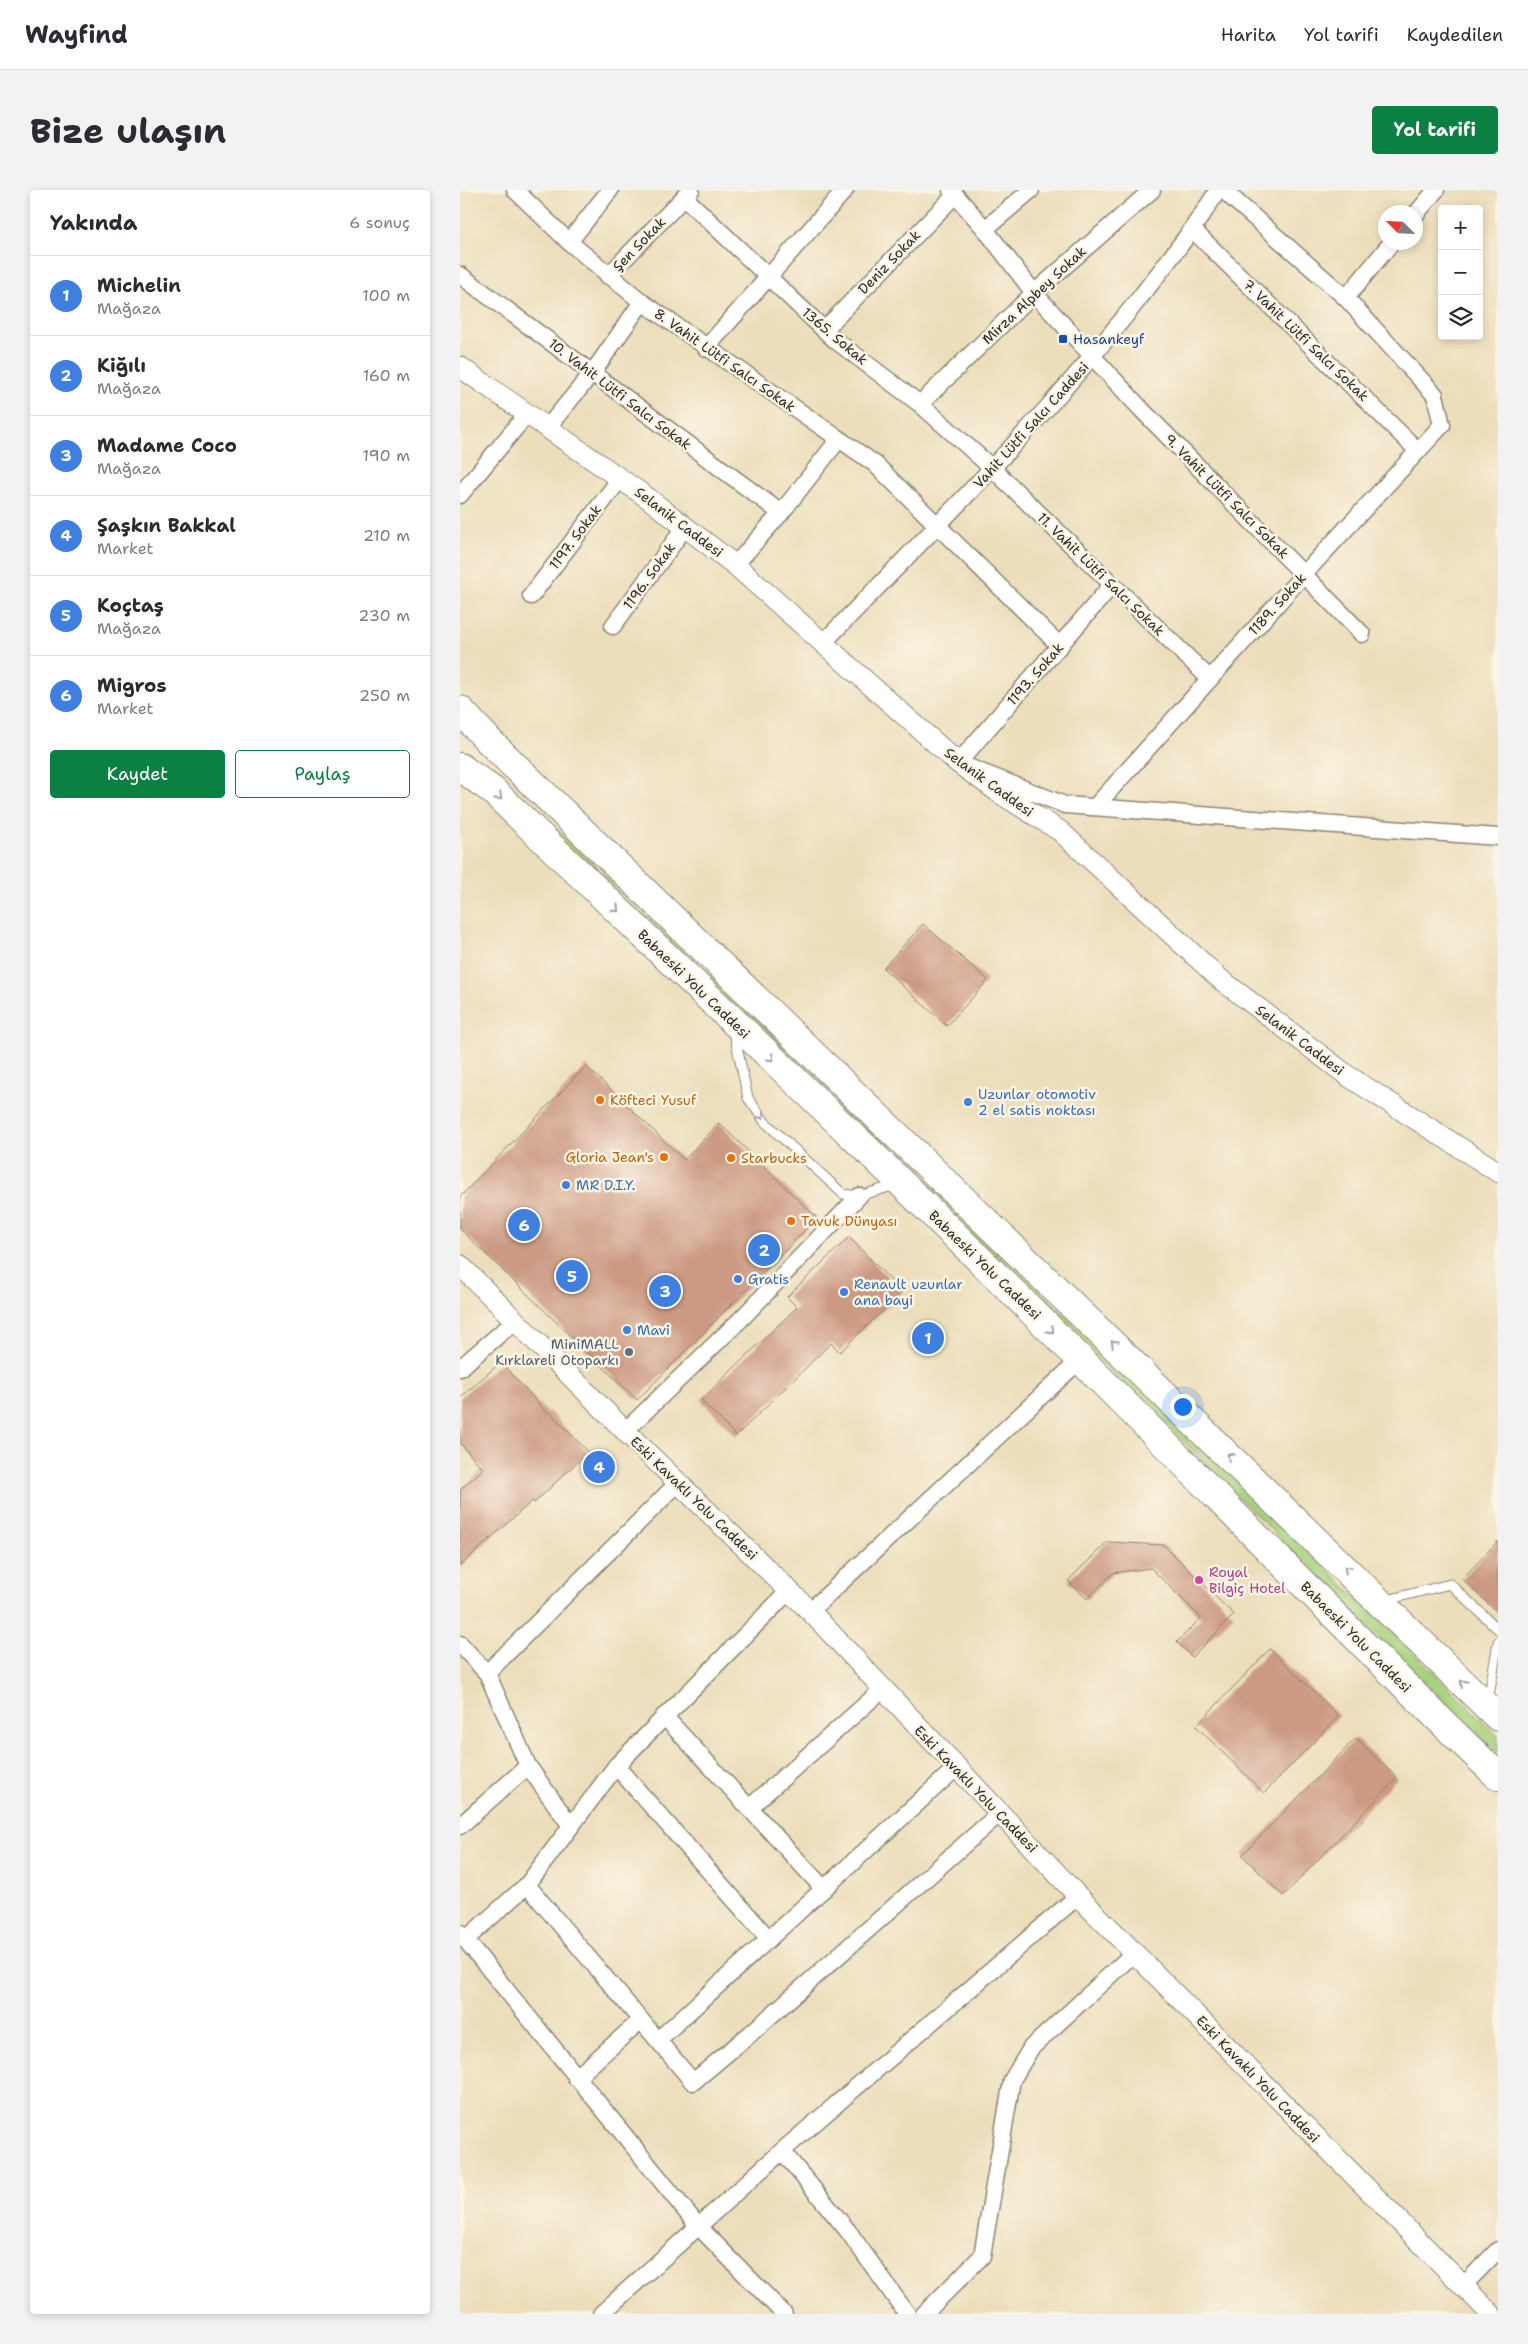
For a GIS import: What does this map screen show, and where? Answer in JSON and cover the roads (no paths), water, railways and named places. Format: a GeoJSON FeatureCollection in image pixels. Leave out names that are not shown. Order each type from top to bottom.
{"type":"FeatureCollection","features":[{"type":"Feature","properties":{"kind":"highway"},"geometry":{"type":"LineString","coordinates":[[460,710],[1492,1711]]}},
{"type":"Feature","properties":{"kind":"highway","name":"Babaeski Yolu Caddesi"},"geometry":{"type":"LineString","coordinates":[[460,767],[492,790],[901,1183],[1081,1359],[1425,1707],[1498,1776]]}},
{"type":"Feature","properties":{"kind":"street","name":"8. Vahit Lütfi Salcı Sokak"},"geometry":{"type":"LineString","coordinates":[[515,190],[569,242],[608,276],[642,302],[874,464],[1060,646]]}},
{"type":"Feature","properties":{"kind":"street"},"geometry":{"type":"LineString","coordinates":[[569,242],[610,190]]}},
{"type":"Feature","properties":{"kind":"street"},"geometry":{"type":"LineString","coordinates":[[706,348],[845,190]]}},
{"type":"Feature","properties":{"kind":"street"},"geometry":{"type":"LineString","coordinates":[[985,229],[1031,190]]}},
{"type":"Feature","properties":{"kind":"street","name":"Mirza Alpbey Sokak"},"geometry":{"type":"LineString","coordinates":[[920,404],[1034,293],[1152,190]]}},
{"type":"Feature","properties":{"kind":"street","name":"Vahit Lütfi Salcı Caddesi"},"geometry":{"type":"LineString","coordinates":[[823,643],[992,468],[1093,357],[1193,230],[1218,190]]}},
{"type":"Feature","properties":{"kind":"street"},"geometry":{"type":"LineString","coordinates":[[1223,190],[1346,298],[1385,250]]}},
{"type":"Feature","properties":{"kind":"street"},"geometry":{"type":"LineString","coordinates":[[1423,206],[1436,190]]}},
{"type":"Feature","properties":{"kind":"street","name":"9. Vahit Lütfi Salcı Sokak"},"geometry":{"type":"LineString","coordinates":[[953,192],[985,229],[1034,293],[1093,357],[1362,634]]}},
{"type":"Feature","properties":{"kind":"street","name":"Deniz Sokak"},"geometry":{"type":"LineString","coordinates":[[824,330],[953,192]]}},
{"type":"Feature","properties":{"kind":"street","name":"1365. Sokak"},"geometry":{"type":"LineString","coordinates":[[687,193],[767,277],[824,330],[920,404],[992,468]]}},
{"type":"Feature","properties":{"kind":"street","name":"Şen Sokak"},"geometry":{"type":"LineString","coordinates":[[608,276],[687,193]]}},
{"type":"Feature","properties":{"kind":"street","name":"7. Vahit Lütfi Salcı Sokak"},"geometry":{"type":"LineString","coordinates":[[1193,230],[1418,451]]}},
{"type":"Feature","properties":{"kind":"street","name":"10. Vahit Lütfi Salcı Sokak"},"geometry":{"type":"LineString","coordinates":[[460,275],[593,372],[780,513]]}},
{"type":"Feature","properties":{"kind":"street","name":"1189. Sokak"},"geometry":{"type":"LineString","coordinates":[[1095,807],[1304,574],[1442,425],[1435,395],[1346,298]]}},
{"type":"Feature","properties":{"kind":"street"},"geometry":{"type":"LineString","coordinates":[[547,428],[593,372],[642,302]]}},
{"type":"Feature","properties":{"kind":"street","name":"Selanik Caddesi"},"geometry":{"type":"LineString","coordinates":[[460,367],[620,479],[735,565],[958,763],[1001,794],[1060,831],[1220,980],[1348,1076],[1498,1172]]}},
{"type":"Feature","properties":{"kind":"street"},"geometry":{"type":"LineString","coordinates":[[460,495],[527,414]]}},
{"type":"Feature","properties":{"kind":"street"},"geometry":{"type":"LineString","coordinates":[[735,565],[780,513],[839,439]]}},
{"type":"Feature","properties":{"kind":"street","name":"11. Vahit Lütfi Salcı Sokak"},"geometry":{"type":"LineString","coordinates":[[992,468],[1210,678]]}},
{"type":"Feature","properties":{"kind":"street","name":"1197. Sokak"},"geometry":{"type":"LineString","coordinates":[[531,596],[620,479]]}},
{"type":"Feature","properties":{"kind":"street","name":"1196. Sokak"},"geometry":{"type":"LineString","coordinates":[[613,626],[686,527]]}},
{"type":"Feature","properties":{"kind":"street","name":"1193. Sokak"},"geometry":{"type":"LineString","coordinates":[[958,763],[1112,585]]}},
{"type":"Feature","properties":{"kind":"street"},"geometry":{"type":"LineString","coordinates":[[958,763],[1064,805],[1498,837]]}},
{"type":"Feature","properties":{"kind":"street"},"geometry":{"type":"LineString","coordinates":[[625,1430],[740,1319],[859,1196]]}},
{"type":"Feature","properties":{"kind":"street","name":"Eski Kavaklı Yolu Caddesi"},"geometry":{"type":"LineString","coordinates":[[460,1265],[810,1611],[882,1690],[1078,1896],[1491,2314]]}},
{"type":"Feature","properties":{"kind":"street"},"geometry":{"type":"LineString","coordinates":[[460,1368],[516,1320]]}},
{"type":"Feature","properties":{"kind":"street"},"geometry":{"type":"LineString","coordinates":[[810,1611],[1081,1359]]}},
{"type":"Feature","properties":{"kind":"street"},"geometry":{"type":"LineString","coordinates":[[487,1673],[679,1482]]}},
{"type":"Feature","properties":{"kind":"street"},"geometry":{"type":"LineString","coordinates":[[784,2314],[698,2226],[462,1937],[527,1885],[616,1766],[790,1591]]}},
{"type":"Feature","properties":{"kind":"street"},"geometry":{"type":"LineString","coordinates":[[460,1644],[487,1673],[528,1766],[571,1826]]}},
{"type":"Feature","properties":{"kind":"street"},"geometry":{"type":"LineString","coordinates":[[749,1808],[882,1690]]}},
{"type":"Feature","properties":{"kind":"street"},"geometry":{"type":"LineString","coordinates":[[664,1716],[824,1889]]}},
{"type":"Feature","properties":{"kind":"street"},"geometry":{"type":"LineString","coordinates":[[460,1826],[528,1766]]}},
{"type":"Feature","properties":{"kind":"street"},"geometry":{"type":"LineString","coordinates":[[616,1766],[769,1940]]}},
{"type":"Feature","properties":{"kind":"street"},"geometry":{"type":"LineString","coordinates":[[658,2040],[956,1768]]}},
{"type":"Feature","properties":{"kind":"street"},"geometry":{"type":"LineString","coordinates":[[527,1885],[693,2082],[1000,1813]]}},
{"type":"Feature","properties":{"kind":"street"},"geometry":{"type":"LineString","coordinates":[[602,2314],[782,2151],[1078,1896]]}},
{"type":"Feature","properties":{"kind":"street"},"geometry":{"type":"LineString","coordinates":[[924,2314],[982,2256],[1012,2080],[1032,2048],[1134,1953]]}},
{"type":"Feature","properties":{"kind":"street"},"geometry":{"type":"LineString","coordinates":[[576,2078],[641,2020]]}},
{"type":"Feature","properties":{"kind":"street"},"geometry":{"type":"LineString","coordinates":[[782,2151],[848,2231],[908,2314]]}},
{"type":"Feature","properties":{"kind":"street"},"geometry":{"type":"LineString","coordinates":[[1463,2286],[1498,2250]]}},
{"type":"Feature","properties":{"kind":"lane"},"geometry":{"type":"LineString","coordinates":[[732,1020],[748,1098],[765,1122],[843,1194],[859,1196],[901,1183]]}},
{"type":"Feature","properties":{"kind":"lane"},"geometry":{"type":"LineString","coordinates":[[1380,1602],[1450,1584],[1498,1629]]}},
{"type":"Feature","properties":{"kind":"lane"},"geometry":{"type":"LineString","coordinates":[[1492,1711],[1498,1642]]}},
{"type":"Feature","properties":{"kind":"place","name":"Hasankeyf"},"geometry":{"type":"Point","coordinates":[1063,339]}},
{"type":"Feature","properties":{"kind":"place","name":"Köfteci Yusuf"},"geometry":{"type":"Point","coordinates":[600,1100]}},
{"type":"Feature","properties":{"kind":"place","name":"Uzunlar otomotiv 2 el satis noktası"},"geometry":{"type":"Point","coordinates":[968,1102]}},
{"type":"Feature","properties":{"kind":"place","name":"Gloria Jean's"},"geometry":{"type":"Point","coordinates":[664,1157]}},
{"type":"Feature","properties":{"kind":"place","name":"Starbucks"},"geometry":{"type":"Point","coordinates":[731,1158]}},
{"type":"Feature","properties":{"kind":"place","name":"MR D.I.Y."},"geometry":{"type":"Point","coordinates":[566,1185]}},
{"type":"Feature","properties":{"kind":"place","name":"Tavuk Dünyası"},"geometry":{"type":"Point","coordinates":[791,1221]}},
{"type":"Feature","properties":{"kind":"place","name":"Migros"},"geometry":{"type":"Point","coordinates":[524,1225]}},
{"type":"Feature","properties":{"kind":"place","name":"Kiğılı"},"geometry":{"type":"Point","coordinates":[764,1250]}},
{"type":"Feature","properties":{"kind":"place","name":"Koçtaş"},"geometry":{"type":"Point","coordinates":[572,1276]}},
{"type":"Feature","properties":{"kind":"place","name":"Gratis"},"geometry":{"type":"Point","coordinates":[738,1279]}},
{"type":"Feature","properties":{"kind":"place","name":"Madame Coco"},"geometry":{"type":"Point","coordinates":[665,1291]}},
{"type":"Feature","properties":{"kind":"place","name":"Renault uzunlar ana bayi"},"geometry":{"type":"Point","coordinates":[844,1292]}},
{"type":"Feature","properties":{"kind":"place","name":"Mavi"},"geometry":{"type":"Point","coordinates":[627,1330]}},
{"type":"Feature","properties":{"kind":"place","name":"Michelin"},"geometry":{"type":"Point","coordinates":[928,1338]}},
{"type":"Feature","properties":{"kind":"place","name":"MiniMALL Kırklareli Otoparkı"},"geometry":{"type":"Point","coordinates":[629,1352]}},
{"type":"Feature","properties":{"kind":"place","name":"Şaşkın Bakkal"},"geometry":{"type":"Point","coordinates":[599,1467]}},
{"type":"Feature","properties":{"kind":"place","name":"Royal Bilgiç Hotel"},"geometry":{"type":"Point","coordinates":[1199,1580]}}]}
